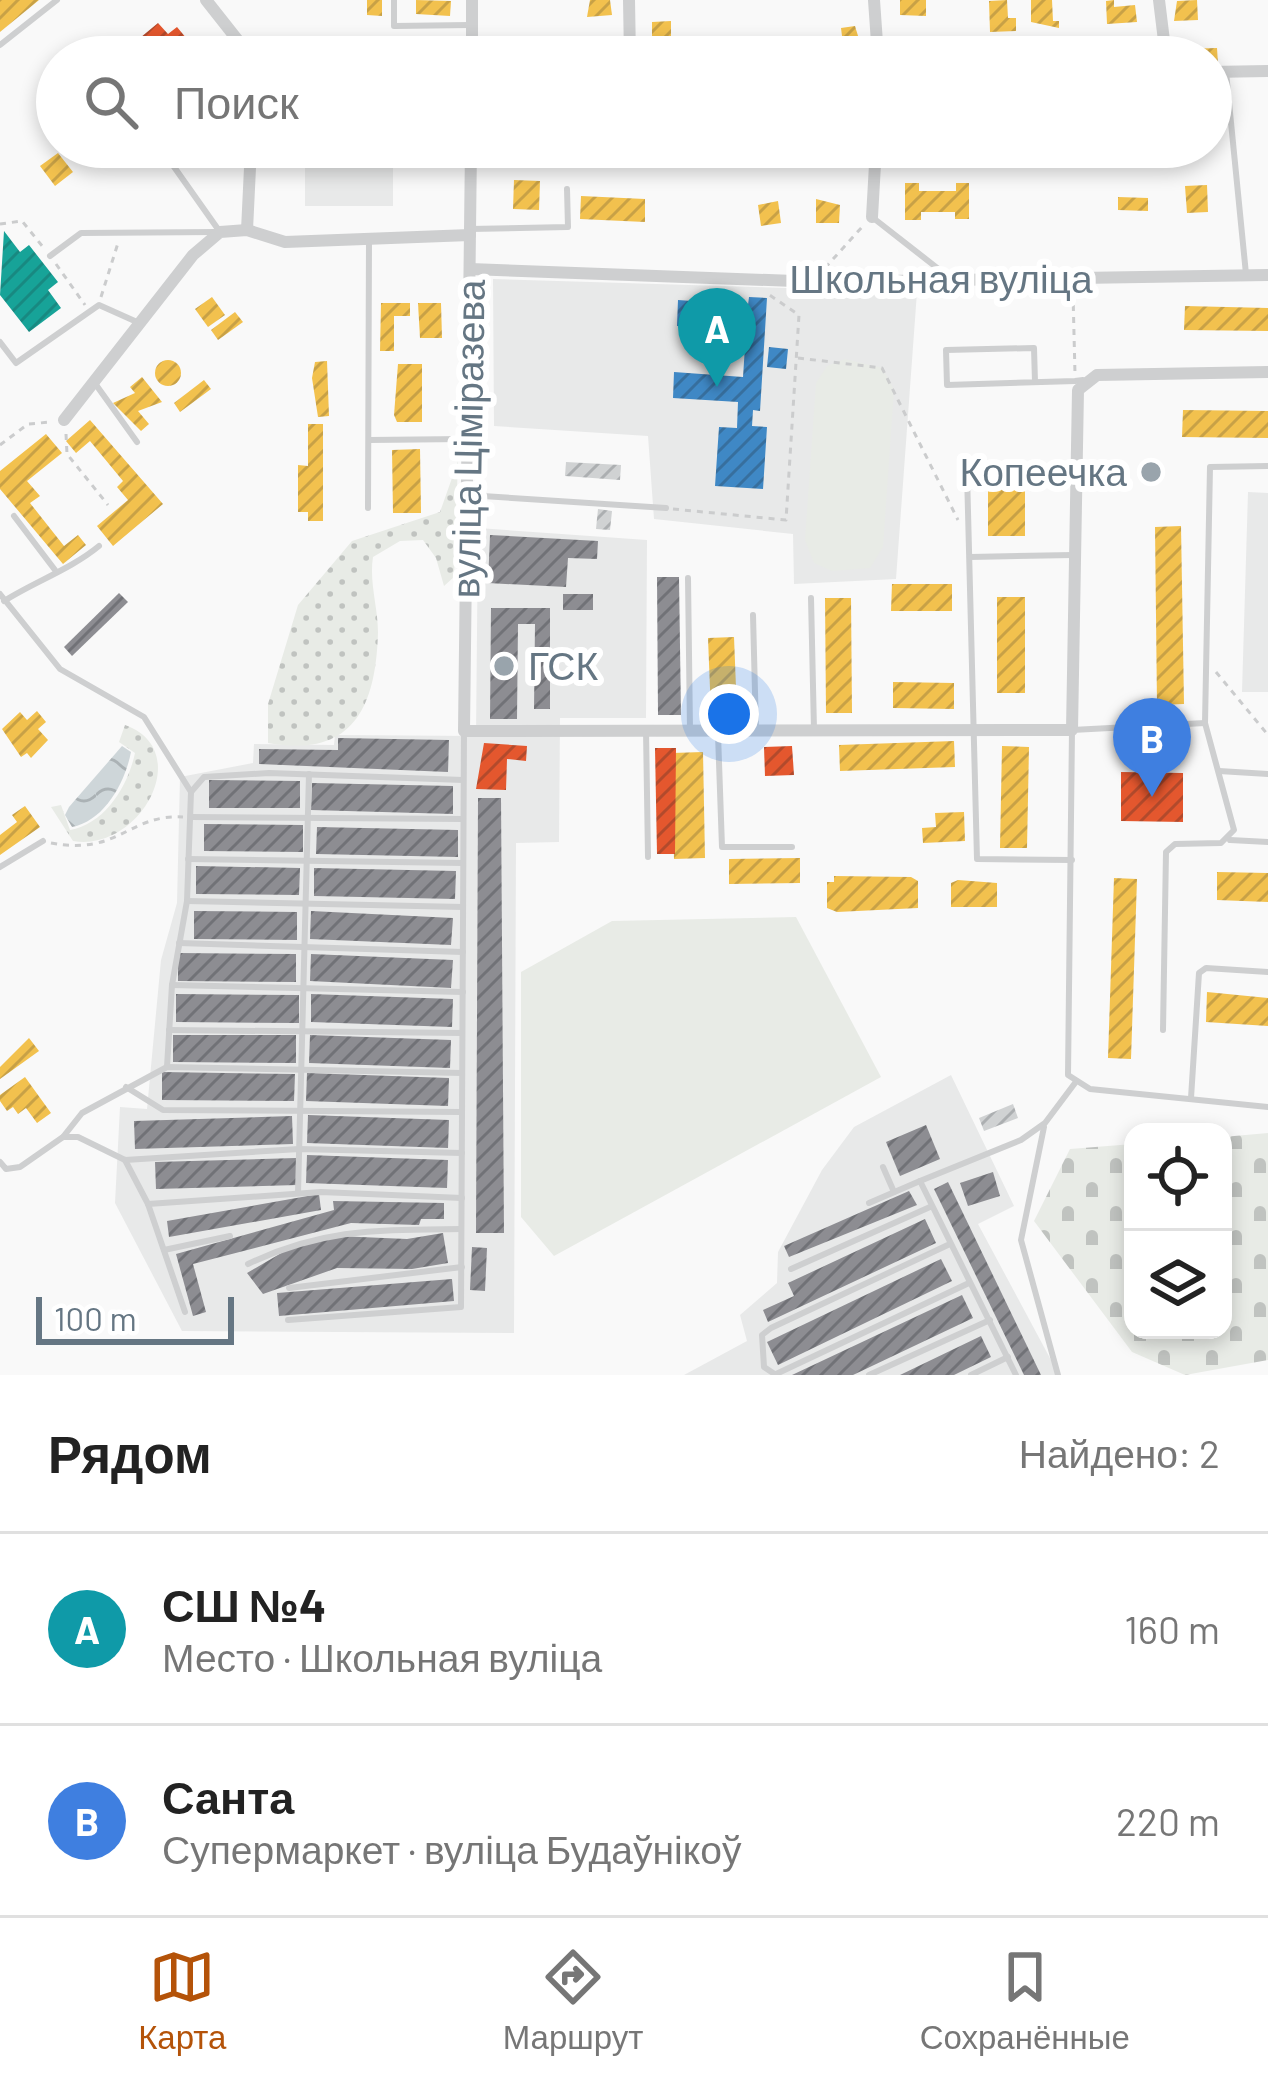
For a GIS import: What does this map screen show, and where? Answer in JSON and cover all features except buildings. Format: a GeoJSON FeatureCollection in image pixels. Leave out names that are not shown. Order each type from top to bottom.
{"type":"FeatureCollection","features":[{"type":"Feature","properties":{"kind":"street"},"geometry":{"type":"LineString","coordinates":[[206,0],[234,36]]}},
{"type":"Feature","properties":{"kind":"street"},"geometry":{"type":"LineString","coordinates":[[472,0],[472,36]]}},
{"type":"Feature","properties":{"kind":"street"},"geometry":{"type":"LineString","coordinates":[[629,0],[630,36]]}},
{"type":"Feature","properties":{"kind":"street"},"geometry":{"type":"LineString","coordinates":[[874,0],[877,36]]}},
{"type":"Feature","properties":{"kind":"street"},"geometry":{"type":"LineString","coordinates":[[1159,0],[1163,36]]}},
{"type":"Feature","properties":{"kind":"street"},"geometry":{"type":"LineString","coordinates":[[1232,72],[1268,71]]}},
{"type":"Feature","properties":{"kind":"street"},"geometry":{"type":"LineString","coordinates":[[248,230],[250,168]]}},
{"type":"Feature","properties":{"kind":"street","name":"вуліца Ціміразева"},"geometry":{"type":"LineString","coordinates":[[464,731],[471,168]]}},
{"type":"Feature","properties":{"kind":"street"},"geometry":{"type":"LineString","coordinates":[[872,217],[875,168]]}},
{"type":"Feature","properties":{"kind":"street"},"geometry":{"type":"LineString","coordinates":[[64,420],[193,255],[220,232],[248,230],[285,242],[470,232]]}},
{"type":"Feature","properties":{"kind":"street","name":"Школьная вуліца"},"geometry":{"type":"LineString","coordinates":[[470,269],[820,281],[1268,275]]}},
{"type":"Feature","properties":{"kind":"street"},"geometry":{"type":"LineString","coordinates":[[464,731],[1072,730],[1073,402],[1081,380],[1096,375],[1268,372]]}},
{"type":"Feature","properties":{"kind":"lane"},"geometry":{"type":"LineString","coordinates":[[0,46],[57,0]]}},
{"type":"Feature","properties":{"kind":"lane"},"geometry":{"type":"LineString","coordinates":[[394,0],[394,26],[472,25]]}},
{"type":"Feature","properties":{"kind":"lane"},"geometry":{"type":"LineString","coordinates":[[1232,152],[1238,232],[1246,240],[1246,275]]}},
{"type":"Feature","properties":{"kind":"lane"},"geometry":{"type":"LineString","coordinates":[[175,168],[220,232]]}},
{"type":"Feature","properties":{"kind":"lane"},"geometry":{"type":"LineString","coordinates":[[470,232],[568,226],[567,189]]}},
{"type":"Feature","properties":{"kind":"lane"},"geometry":{"type":"LineString","coordinates":[[872,217],[953,280]]}},
{"type":"Feature","properties":{"kind":"lane"},"geometry":{"type":"LineString","coordinates":[[50,256],[81,233],[220,232]]}},
{"type":"Feature","properties":{"kind":"lane"},"geometry":{"type":"LineString","coordinates":[[368,508],[369,237]]}},
{"type":"Feature","properties":{"kind":"lane"},"geometry":{"type":"LineString","coordinates":[[0,341],[16,362],[99,305],[140,323]]}},
{"type":"Feature","properties":{"kind":"lane"},"geometry":{"type":"LineString","coordinates":[[1035,382],[1034,347],[946,350],[947,385],[1035,382],[1081,380]]}},
{"type":"Feature","properties":{"kind":"lane"},"geometry":{"type":"LineString","coordinates":[[94,382],[137,442]]}},
{"type":"Feature","properties":{"kind":"lane"},"geometry":{"type":"LineString","coordinates":[[369,440],[468,440]]}},
{"type":"Feature","properties":{"kind":"lane"},"geometry":{"type":"LineString","coordinates":[[1230,840],[1234,830],[1204,723],[1210,467],[1268,466]]}},
{"type":"Feature","properties":{"kind":"lane"},"geometry":{"type":"LineString","coordinates":[[967,473],[977,859],[1072,860]]}},
{"type":"Feature","properties":{"kind":"lane"},"geometry":{"type":"LineString","coordinates":[[467,495],[666,508]]}},
{"type":"Feature","properties":{"kind":"lane"},"geometry":{"type":"LineString","coordinates":[[14,516],[56,570]]}},
{"type":"Feature","properties":{"kind":"lane"},"geometry":{"type":"LineString","coordinates":[[99,546],[74,567],[56,570],[2,598],[60,669],[144,717],[191,792],[187,901],[172,985],[167,1067]]}},
{"type":"Feature","properties":{"kind":"lane"},"geometry":{"type":"LineString","coordinates":[[970,557],[1073,555]]}},
{"type":"Feature","properties":{"kind":"lane"},"geometry":{"type":"LineString","coordinates":[[688,578],[690,730]]}},
{"type":"Feature","properties":{"kind":"lane"},"geometry":{"type":"LineString","coordinates":[[811,598],[814,730]]}},
{"type":"Feature","properties":{"kind":"lane"},"geometry":{"type":"LineString","coordinates":[[753,615],[756,730]]}},
{"type":"Feature","properties":{"kind":"lane"},"geometry":{"type":"LineString","coordinates":[[1204,723],[1072,730],[1067,1075],[1090,1089],[1268,1107]]}},
{"type":"Feature","properties":{"kind":"lane"},"geometry":{"type":"LineString","coordinates":[[646,730],[648,857]]}},
{"type":"Feature","properties":{"kind":"lane"},"geometry":{"type":"LineString","coordinates":[[718,730],[722,848],[792,847]]}},
{"type":"Feature","properties":{"kind":"lane"},"geometry":{"type":"LineString","coordinates":[[288,1320],[461,1307],[464,731]]}},
{"type":"Feature","properties":{"kind":"lane"},"geometry":{"type":"LineString","coordinates":[[1219,771],[1268,775]]}},
{"type":"Feature","properties":{"kind":"lane"},"geometry":{"type":"LineString","coordinates":[[191,792],[204,777],[309,774],[463,780]]}},
{"type":"Feature","properties":{"kind":"lane"},"geometry":{"type":"LineString","coordinates":[[298,1193],[309,774]]}},
{"type":"Feature","properties":{"kind":"lane"},"geometry":{"type":"LineString","coordinates":[[191,817],[463,819]]}},
{"type":"Feature","properties":{"kind":"lane"},"geometry":{"type":"LineString","coordinates":[[0,866],[43,841]]}},
{"type":"Feature","properties":{"kind":"lane"},"geometry":{"type":"LineString","coordinates":[[1163,1030],[1166,852],[1174,844],[1268,842]]}},
{"type":"Feature","properties":{"kind":"lane"},"geometry":{"type":"LineString","coordinates":[[188,859],[463,863]]}},
{"type":"Feature","properties":{"kind":"lane"},"geometry":{"type":"LineString","coordinates":[[187,901],[463,907]]}},
{"type":"Feature","properties":{"kind":"lane"},"geometry":{"type":"LineString","coordinates":[[179,943],[463,952]]}},
{"type":"Feature","properties":{"kind":"lane"},"geometry":{"type":"LineString","coordinates":[[1191,1098],[1199,973],[1206,968],[1268,972]]}},
{"type":"Feature","properties":{"kind":"lane"},"geometry":{"type":"LineString","coordinates":[[172,985],[463,992]]}},
{"type":"Feature","properties":{"kind":"lane"},"geometry":{"type":"LineString","coordinates":[[169,1030],[463,1034]]}},
{"type":"Feature","properties":{"kind":"lane"},"geometry":{"type":"LineString","coordinates":[[0,1162],[6,1169],[20,1167],[63,1137],[82,1114],[167,1067],[462,1073]]}},
{"type":"Feature","properties":{"kind":"lane"},"geometry":{"type":"LineString","coordinates":[[868,1203],[1021,1140],[1046,1123],[1076,1083]]}},
{"type":"Feature","properties":{"kind":"lane"},"geometry":{"type":"LineString","coordinates":[[126,1087],[163,1110],[462,1112]]}},
{"type":"Feature","properties":{"kind":"lane"},"geometry":{"type":"LineString","coordinates":[[1046,1123],[1021,1240],[1058,1375]]}},
{"type":"Feature","properties":{"kind":"lane"},"geometry":{"type":"LineString","coordinates":[[63,1137],[77,1137],[124,1160],[299,1149],[462,1153]]}},
{"type":"Feature","properties":{"kind":"lane"},"geometry":{"type":"LineString","coordinates":[[124,1160],[148,1204],[185,1312]]}},
{"type":"Feature","properties":{"kind":"lane"},"geometry":{"type":"LineString","coordinates":[[883,1167],[894,1192]]}},
{"type":"Feature","properties":{"kind":"lane"},"geometry":{"type":"LineString","coordinates":[[920,1181],[1016,1375]]}},
{"type":"Feature","properties":{"kind":"lane"},"geometry":{"type":"LineString","coordinates":[[148,1204],[298,1193],[462,1198]]}},
{"type":"Feature","properties":{"kind":"lane"},"geometry":{"type":"LineString","coordinates":[[791,1270],[930,1208]]}},
{"type":"Feature","properties":{"kind":"lane"},"geometry":{"type":"LineString","coordinates":[[248,1264],[294,1242],[344,1230],[462,1228]]}},
{"type":"Feature","properties":{"kind":"lane"},"geometry":{"type":"LineString","coordinates":[[164,1250],[230,1235]]}},
{"type":"Feature","properties":{"kind":"lane"},"geometry":{"type":"LineString","coordinates":[[950,1244],[771,1328],[762,1335],[764,1367],[775,1375],[969,1283]]}},
{"type":"Feature","properties":{"kind":"lane"},"geometry":{"type":"LineString","coordinates":[[289,1288],[462,1267]]}},
{"type":"Feature","properties":{"kind":"lane"},"geometry":{"type":"LineString","coordinates":[[869,1375],[990,1320]]}},
{"type":"Feature","properties":{"kind":"lane"},"geometry":{"type":"LineString","coordinates":[[971,1375],[1008,1357]]}},
{"type":"Feature","properties":{"kind":"path"},"geometry":{"type":"LineString","coordinates":[[820,281],[826,265],[872,217]]}},
{"type":"Feature","properties":{"kind":"path"},"geometry":{"type":"LineString","coordinates":[[99,305],[122,233]]}},
{"type":"Feature","properties":{"kind":"path"},"geometry":{"type":"LineString","coordinates":[[1073,279],[1081,380]]}},
{"type":"Feature","properties":{"kind":"path"},"geometry":{"type":"LineString","coordinates":[[666,508],[786,520],[799,315],[758,288],[756,280]]}},
{"type":"Feature","properties":{"kind":"path"},"geometry":{"type":"LineString","coordinates":[[796,358],[882,368],[969,544]]}},
{"type":"Feature","properties":{"kind":"path"},"geometry":{"type":"LineString","coordinates":[[0,445],[28,424],[64,420],[67,454],[108,505]]}},
{"type":"Feature","properties":{"kind":"path"},"geometry":{"type":"LineString","coordinates":[[1206,662],[1268,735]]}},
{"type":"Feature","properties":{"kind":"path"},"geometry":{"type":"LineString","coordinates":[[43,841],[98,847],[161,816],[191,817]]}},
{"type":"Feature","properties":{"kind":"shaded area"},"geometry":{"type":"Polygon","coordinates":[[[305,168],[393,168],[393,206],[305,206],[305,168]]]}},
{"type":"Feature","properties":{"kind":"shaded area"},"geometry":{"type":"Polygon","coordinates":[[[493,279],[917,292],[896,579],[794,584],[793,534],[654,519],[648,436],[494,426],[493,279]]]}},
{"type":"Feature","properties":{"kind":"shaded area"},"geometry":{"type":"Polygon","coordinates":[[[1248,492],[1268,493],[1268,692],[1242,692],[1248,492]]]}},
{"type":"Feature","properties":{"kind":"shaded area"},"geometry":{"type":"Polygon","coordinates":[[[478,528],[647,540],[646,718],[560,718],[559,842],[516,843],[514,1333],[182,1331],[115,1203],[120,1107],[147,1109],[161,960],[177,903],[180,777],[253,763],[254,744],[334,745],[335,735],[476,736],[478,528]]]}},
{"type":"Feature","properties":{"kind":"shaded area"},"geometry":{"type":"Polygon","coordinates":[[[951,1075],[1014,1206],[978,1224],[1059,1375],[684,1375],[747,1341],[740,1315],[777,1283],[778,1252],[822,1170],[854,1127],[951,1075]]]}},
{"type":"Feature","properties":{"kind":"green space"},"geometry":{"type":"Polygon","coordinates":[[[845,359],[882,368],[894,389],[883,547],[870,568],[832,571],[814,563],[805,540],[816,383],[827,366],[845,359]]]}},
{"type":"Feature","properties":{"kind":"green space"},"geometry":{"type":"Polygon","coordinates":[[[458,461],[454,577],[444,586],[436,558],[423,540],[400,541],[373,557],[378,632],[372,684],[364,705],[339,735],[320,743],[268,743],[268,704],[298,605],[352,541],[440,512],[458,461]]]}},
{"type":"Feature","properties":{"kind":"green space"},"geometry":{"type":"Polygon","coordinates":[[[125,725],[146,738],[156,755],[151,797],[119,831],[97,840],[73,841],[51,807],[61,805],[70,830],[104,812],[121,790],[135,753],[119,742],[125,725]]]}},
{"type":"Feature","properties":{"kind":"green space"},"geometry":{"type":"Polygon","coordinates":[[[796,917],[881,1077],[554,1256],[521,1217],[521,972],[612,921],[796,917]]]}},
{"type":"Feature","properties":{"kind":"green space"},"geometry":{"type":"Polygon","coordinates":[[[1268,1133],[1268,1360],[1185,1375],[1132,1352],[1034,1221],[1070,1149],[1124,1145],[1124,1339],[1232,1339],[1232,1136],[1268,1133]]]}},
{"type":"Feature","properties":{"kind":"water"},"geometry":{"type":"Polygon","coordinates":[[[122,746],[131,752],[118,788],[94,817],[72,827],[65,815],[69,807],[122,746]]]}},
{"type":"Feature","properties":{"kind":"place","name":"СШ №4"},"geometry":{"type":"Point","coordinates":[717,387]}},
{"type":"Feature","properties":{"kind":"place","name":"Копеечка"},"geometry":{"type":"Point","coordinates":[1151,472]}},
{"type":"Feature","properties":{"kind":"place","name":"ГСК"},"geometry":{"type":"Point","coordinates":[504,666]}},
{"type":"Feature","properties":{"kind":"place","name":"Санта"},"geometry":{"type":"Point","coordinates":[1152,797]}}]}
